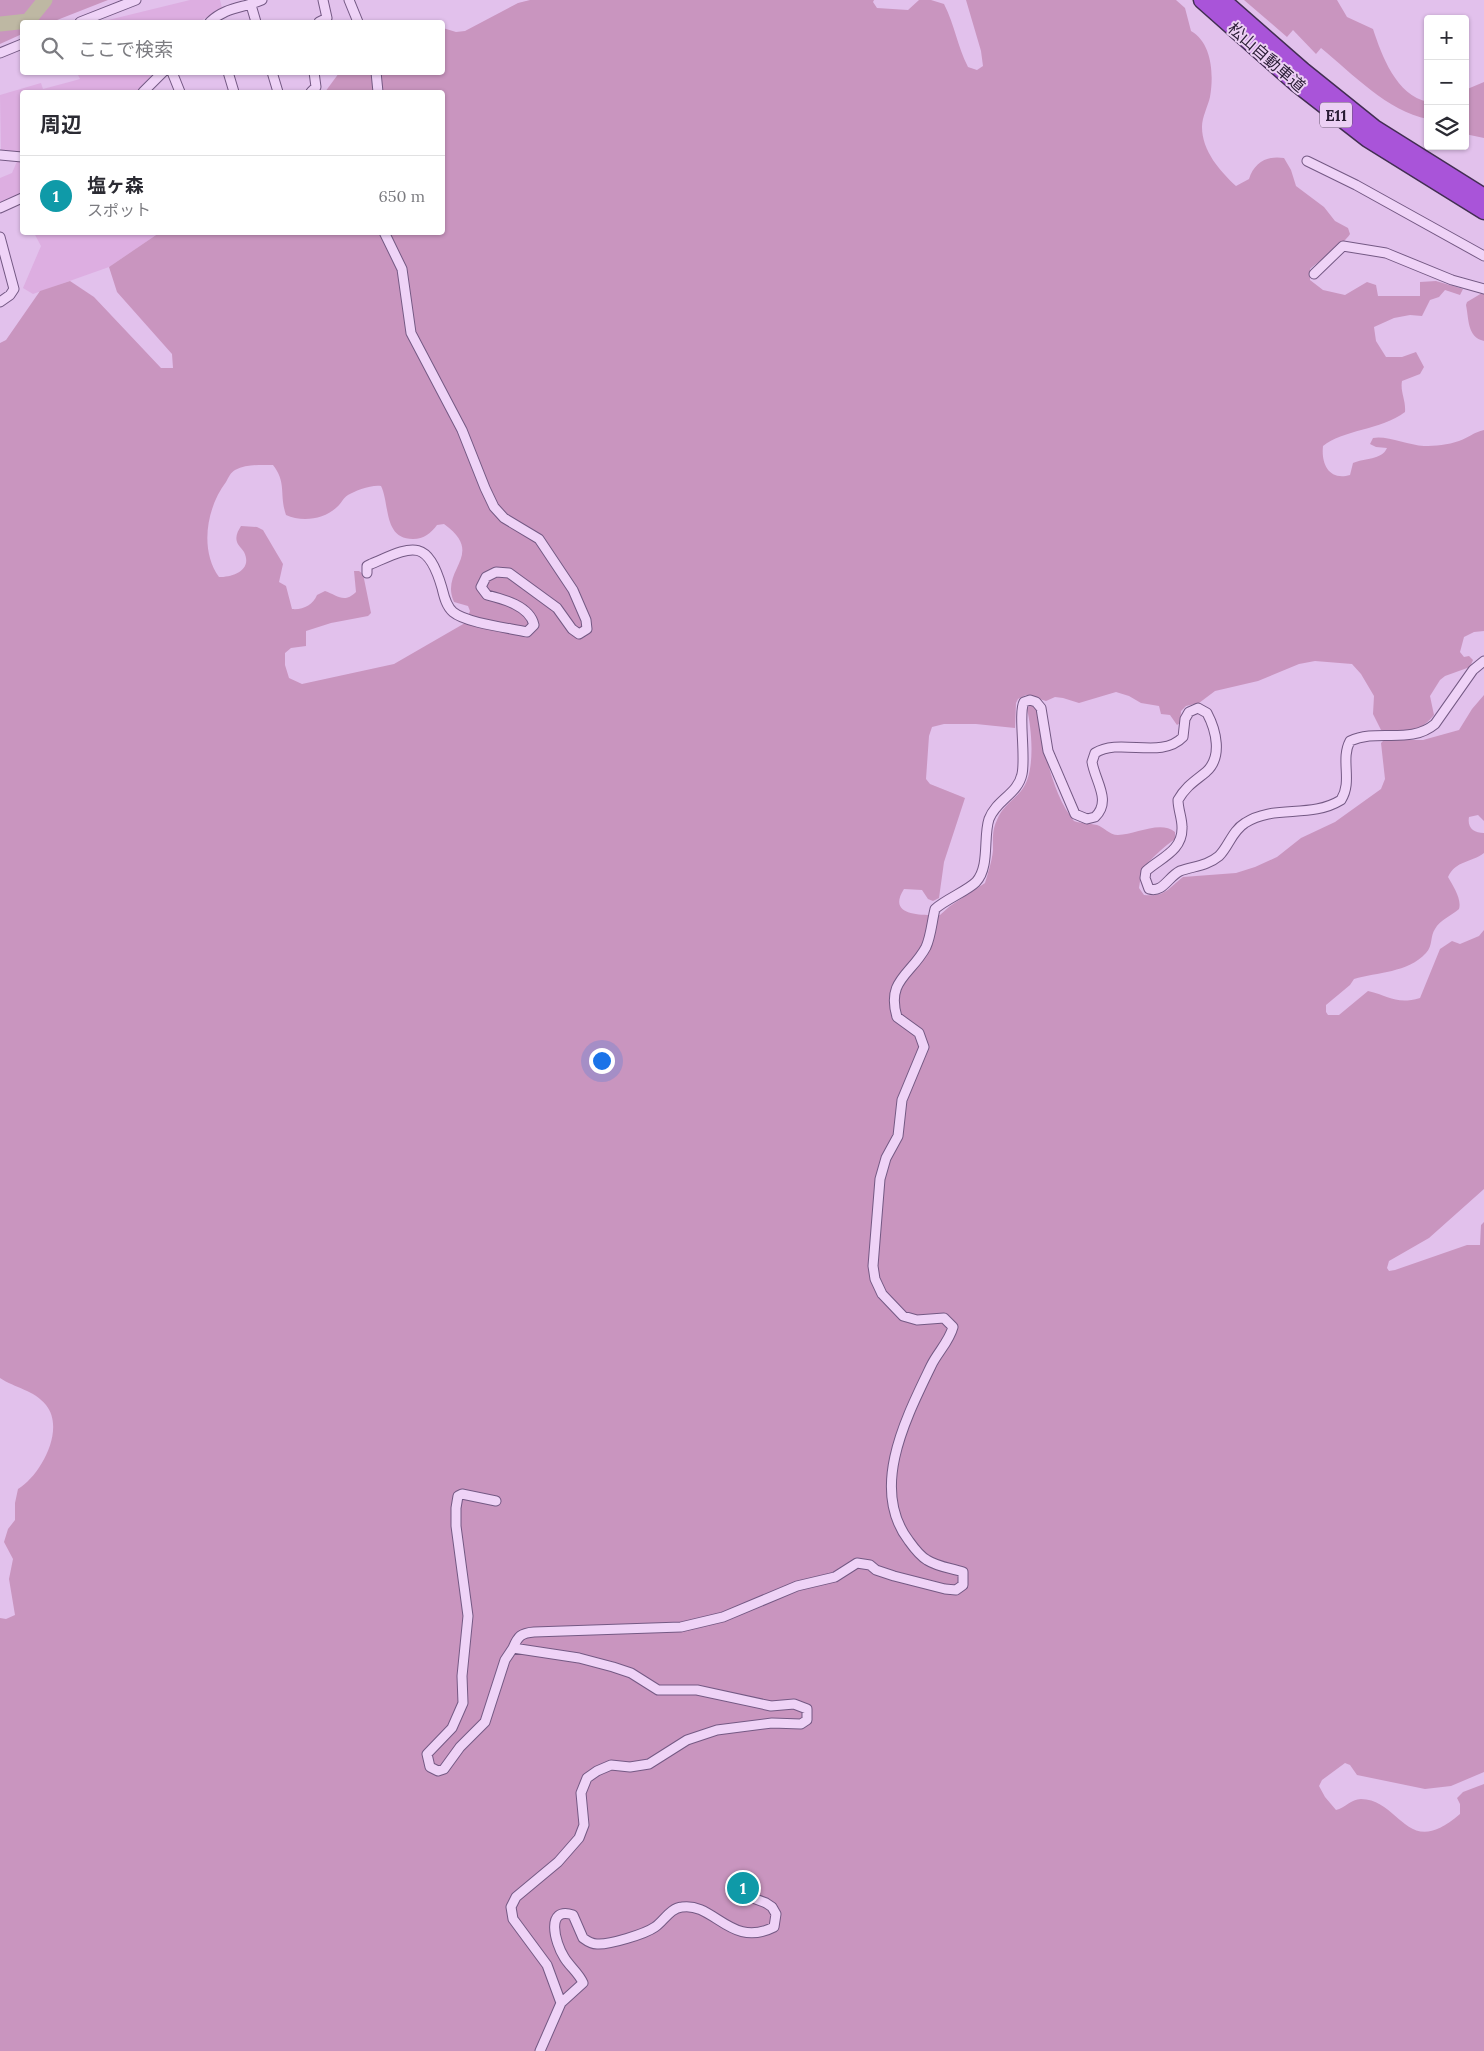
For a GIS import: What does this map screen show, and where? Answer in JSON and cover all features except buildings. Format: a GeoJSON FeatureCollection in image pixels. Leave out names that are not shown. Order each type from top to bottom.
{"type":"FeatureCollection","features":[{"type":"Feature","properties":{"kind":"highway","name":"松山自動車道"},"geometry":{"type":"LineString","coordinates":[[1202,0],[1296,83],[1368,140],[1484,211]]}},
{"type":"Feature","properties":{"kind":"highway","name":"松山自動車道"},"geometry":{"type":"LineString","coordinates":[[1222,0],[1303,71],[1374,128],[1484,197]]}},
{"type":"Feature","properties":{"kind":"street"},"geometry":{"type":"LineString","coordinates":[[85,20],[136,0]]}},
{"type":"Feature","properties":{"kind":"street"},"geometry":{"type":"LineString","coordinates":[[225,0],[228,9]]}},
{"type":"Feature","properties":{"kind":"street"},"geometry":{"type":"LineString","coordinates":[[214,20],[228,9],[251,5],[262,0]]}},
{"type":"Feature","properties":{"kind":"street"},"geometry":{"type":"LineString","coordinates":[[322,20],[326,18],[323,0]]}},
{"type":"Feature","properties":{"kind":"street"},"geometry":{"type":"LineString","coordinates":[[349,0],[357,20]]}},
{"type":"Feature","properties":{"kind":"street"},"geometry":{"type":"LineString","coordinates":[[251,5],[255,20]]}},
{"type":"Feature","properties":{"kind":"street"},"geometry":{"type":"LineString","coordinates":[[0,53],[20,45]]}},
{"type":"Feature","properties":{"kind":"street"},"geometry":{"type":"LineString","coordinates":[[145,90],[158,75]]}},
{"type":"Feature","properties":{"kind":"street"},"geometry":{"type":"LineString","coordinates":[[173,75],[179,90]]}},
{"type":"Feature","properties":{"kind":"street"},"geometry":{"type":"LineString","coordinates":[[229,75],[233,90]]}},
{"type":"Feature","properties":{"kind":"street"},"geometry":{"type":"LineString","coordinates":[[273,75],[277,90]]}},
{"type":"Feature","properties":{"kind":"street"},"geometry":{"type":"LineString","coordinates":[[314,75],[316,88],[314,90]]}},
{"type":"Feature","properties":{"kind":"street"},"geometry":{"type":"LineString","coordinates":[[376,75],[378,90]]}},
{"type":"Feature","properties":{"kind":"street"},"geometry":{"type":"LineString","coordinates":[[0,155],[20,157]]}},
{"type":"Feature","properties":{"kind":"street"},"geometry":{"type":"LineString","coordinates":[[1307,161],[1356,185],[1484,256]]}},
{"type":"Feature","properties":{"kind":"street"},"geometry":{"type":"LineString","coordinates":[[0,208],[20,199]]}},
{"type":"Feature","properties":{"kind":"street"},"geometry":{"type":"LineString","coordinates":[[367,573],[367,566],[403,549],[411,548],[426,556],[436,567],[446,602],[453,612],[469,619],[527,632],[534,625],[532,618],[526,610],[502,598],[487,595],[481,587],[486,577],[496,572],[509,573],[557,608],[572,629],[579,634],[587,629],[586,620],[573,590],[539,539],[504,518],[488,494],[462,430],[411,333],[402,269],[385,235]]}},
{"type":"Feature","properties":{"kind":"street"},"geometry":{"type":"LineString","coordinates":[[0,237],[14,289],[10,295],[0,302]]}},
{"type":"Feature","properties":{"kind":"street"},"geometry":{"type":"LineString","coordinates":[[1314,274],[1343,246],[1386,253],[1452,280],[1484,289]]}},
{"type":"Feature","properties":{"kind":"street"},"geometry":{"type":"LineString","coordinates":[[496,1501],[462,1494],[458,1496],[456,1501],[456,1526],[468,1616],[462,1684],[463,1703],[452,1728],[427,1754],[430,1767],[438,1770],[444,1769],[460,1747],[484,1722],[505,1660],[513,1648],[517,1637],[526,1632],[681,1627],[723,1617],[797,1586],[835,1577],[857,1563],[870,1565],[876,1570],[894,1576],[946,1589],[956,1590],[963,1585],[963,1572],[938,1566],[926,1560],[900,1529],[893,1512],[891,1482],[893,1465],[904,1430],[932,1364],[951,1333],[952,1327],[944,1318],[917,1320],[903,1316],[890,1304],[874,1279],[874,1248],[880,1179],[886,1158],[898,1136],[902,1100],[924,1048],[919,1033],[897,1017],[893,996],[898,983],[927,945],[934,909],[976,881],[981,872],[986,829],[990,817],[1000,802],[1019,785],[1023,773],[1024,730],[1021,707],[1024,702],[1030,700],[1036,702],[1041,708],[1048,751],[1075,814],[1087,819],[1096,817],[1103,805],[1103,798],[1092,762],[1096,753],[1107,748],[1173,745],[1183,737],[1185,719],[1189,712],[1198,708],[1207,713],[1217,740],[1216,752],[1207,771],[1187,786],[1178,800],[1182,828],[1177,846],[1170,854],[1146,871],[1146,885],[1149,889],[1154,890],[1161,889],[1169,878],[1180,872],[1206,864],[1217,858],[1223,852],[1237,829],[1258,816],[1306,812],[1323,808],[1341,800],[1346,792],[1348,782],[1346,756],[1350,741],[1358,737],[1409,735],[1427,730],[1435,724],[1472,670],[1484,662]]}},
{"type":"Feature","properties":{"kind":"street"},"geometry":{"type":"LineString","coordinates":[[513,1648],[579,1658],[613,1667],[631,1673],[658,1690],[696,1690],[771,1706],[794,1704],[807,1709],[807,1720],[801,1724],[772,1723],[717,1730],[687,1740],[649,1764],[642,1766],[611,1765],[597,1770],[587,1778],[581,1793],[584,1825],[579,1838],[558,1862],[516,1897],[511,1907],[513,1918],[547,1965],[561,2003]]}},
{"type":"Feature","properties":{"kind":"street"},"geometry":{"type":"LineString","coordinates":[[540,2051],[561,2003],[583,1982],[563,1956],[556,1942],[554,1921],[557,1916],[563,1913],[573,1915],[583,1938],[596,1944],[609,1943],[652,1929],[672,1910],[685,1906],[698,1907],[723,1925],[744,1932],[767,1930],[774,1927],[776,1914],[772,1907],[732,1890]]}},
{"type":"Feature","properties":{"kind":"shaded area"},"geometry":{"type":"Polygon","coordinates":[[[0,0],[108,0],[57,20],[20,20],[20,35],[0,44],[0,0]]]}},
{"type":"Feature","properties":{"kind":"shaded area"},"geometry":{"type":"Polygon","coordinates":[[[190,0],[220,0],[222,8],[202,20],[108,20],[190,0]]]}},
{"type":"Feature","properties":{"kind":"shaded area"},"geometry":{"type":"Polygon","coordinates":[[[530,0],[874,0],[873,2],[877,8],[908,10],[919,0],[931,0],[944,4],[968,67],[977,70],[983,66],[981,51],[966,0],[1176,0],[1185,8],[1191,31],[1203,43],[1210,60],[1212,79],[1210,97],[1202,127],[1205,144],[1218,167],[1236,186],[1249,179],[1251,173],[1262,161],[1278,157],[1284,158],[1291,170],[1296,186],[1324,207],[1335,221],[1348,228],[1350,234],[1348,237],[1310,269],[1310,280],[1323,290],[1345,295],[1367,282],[1376,285],[1378,296],[1420,296],[1420,282],[1436,281],[1463,289],[1460,295],[1445,290],[1439,297],[1430,300],[1422,316],[1410,315],[1394,318],[1374,327],[1376,341],[1386,357],[1402,357],[1416,352],[1424,367],[1420,374],[1402,381],[1405,412],[1385,423],[1340,436],[1323,446],[1323,459],[1328,470],[1337,476],[1343,476],[1350,475],[1353,463],[1377,457],[1385,452],[1387,448],[1376,447],[1370,444],[1373,438],[1378,437],[1424,446],[1459,441],[1484,430],[1484,631],[1474,632],[1464,637],[1460,652],[1464,657],[1469,656],[1473,660],[1470,667],[1445,676],[1440,680],[1430,696],[1434,715],[1417,729],[1404,731],[1381,730],[1373,714],[1374,696],[1361,674],[1352,664],[1315,661],[1299,664],[1258,681],[1215,691],[1199,703],[1186,706],[1181,711],[1180,723],[1177,725],[1170,715],[1161,714],[1159,706],[1141,703],[1129,696],[1116,692],[1079,703],[1055,697],[1046,701],[1026,695],[1018,699],[1016,703],[1015,728],[976,724],[944,724],[932,727],[929,736],[926,779],[930,784],[965,798],[944,862],[939,898],[933,901],[928,899],[922,890],[904,889],[900,898],[900,905],[903,910],[916,914],[940,915],[950,906],[985,883],[990,867],[995,824],[1004,808],[1021,791],[1029,774],[1032,751],[1027,709],[1030,704],[1036,708],[1039,714],[1046,755],[1054,784],[1066,810],[1074,821],[1097,825],[1115,835],[1162,827],[1175,832],[1175,839],[1142,868],[1139,888],[1144,895],[1157,895],[1166,891],[1183,877],[1236,873],[1255,867],[1277,857],[1301,838],[1335,822],[1381,789],[1385,779],[1381,743],[1384,740],[1423,740],[1459,730],[1472,709],[1484,695],[1484,821],[1478,815],[1469,817],[1469,824],[1477,832],[1484,833],[1484,853],[1455,867],[1448,877],[1458,897],[1459,909],[1437,926],[1433,932],[1428,950],[1419,960],[1392,971],[1354,979],[1350,985],[1326,1005],[1326,1012],[1328,1015],[1339,1015],[1368,991],[1405,1001],[1420,998],[1440,949],[1452,941],[1460,944],[1479,936],[1484,930],[1484,1189],[1429,1238],[1389,1261],[1387,1268],[1389,1271],[1395,1270],[1467,1245],[1480,1245],[1481,1225],[1484,1222],[1484,1772],[1451,1786],[1425,1789],[1357,1775],[1350,1765],[1345,1763],[1322,1780],[1319,1786],[1336,1810],[1357,1799],[1375,1802],[1416,1830],[1428,1832],[1442,1827],[1460,1814],[1460,1804],[1457,1798],[1463,1792],[1484,1784],[1484,2051],[0,2051],[0,1618],[6,1619],[15,1615],[9,1579],[13,1559],[4,1542],[8,1529],[15,1520],[15,1503],[18,1489],[26,1483],[42,1463],[52,1439],[53,1427],[51,1415],[41,1400],[0,1378],[0,343],[6,340],[40,291],[70,281],[94,297],[161,368],[173,368],[172,354],[117,292],[109,267],[156,235],[445,235],[445,90],[326,90],[338,75],[445,75],[445,29],[456,32],[465,31],[518,3],[530,0]],[[273,465],[244,467],[231,474],[219,492],[210,516],[207,541],[213,566],[219,577],[230,576],[244,568],[246,558],[237,542],[237,534],[241,526],[257,527],[263,530],[283,564],[279,582],[286,586],[292,609],[300,609],[307,606],[313,602],[317,595],[325,591],[340,598],[352,596],[356,592],[354,571],[359,571],[363,574],[371,613],[368,616],[331,623],[306,631],[306,646],[291,648],[285,653],[285,665],[289,678],[302,684],[394,664],[465,623],[470,611],[468,606],[454,602],[451,590],[452,580],[462,554],[462,545],[456,535],[444,524],[437,525],[430,533],[421,538],[403,537],[392,527],[381,486],[364,488],[351,493],[326,515],[298,519],[286,515],[280,477],[273,465]]]}},
{"type":"Feature","properties":{"kind":"shaded area"},"geometry":{"type":"Polygon","coordinates":[[[1244,0],[1337,0],[1347,17],[1373,29],[1386,62],[1399,83],[1407,91],[1424,101],[1424,118],[1413,115],[1385,100],[1358,80],[1321,48],[1316,54],[1293,30],[1287,37],[1244,0]]]}},
{"type":"Feature","properties":{"kind":"shaded area"},"geometry":{"type":"Polygon","coordinates":[[[78,75],[151,75],[139,90],[20,90],[20,153],[1,152],[0,95],[41,83],[43,89],[80,79],[78,75]]]}},
{"type":"Feature","properties":{"kind":"shaded area"},"geometry":{"type":"Polygon","coordinates":[[[1484,82],[1484,138],[1469,135],[1469,88],[1484,82]]]}},
{"type":"Feature","properties":{"kind":"shaded area"},"geometry":{"type":"Polygon","coordinates":[[[18,159],[20,159],[20,195],[0,204],[0,178],[12,173],[18,159]]]}},
{"type":"Feature","properties":{"kind":"shaded area"},"geometry":{"type":"Polygon","coordinates":[[[35,235],[156,235],[109,267],[33,294],[23,288],[41,246],[35,235]]]}},
{"type":"Feature","properties":{"kind":"shaded area"},"geometry":{"type":"Polygon","coordinates":[[[1482,293],[1484,294],[1484,341],[1474,336],[1472,332],[1466,305],[1467,302],[1482,293]]]}},
{"type":"Feature","properties":{"kind":"waterway"},"geometry":{"type":"LineString","coordinates":[[29,20],[45,0]]}},
{"type":"Feature","properties":{"kind":"waterway"},"geometry":{"type":"LineString","coordinates":[[0,24],[20,22]]}},
{"type":"Feature","properties":{"kind":"place","name":"塩ヶ森"},"geometry":{"type":"Point","coordinates":[743,1888]}}]}
